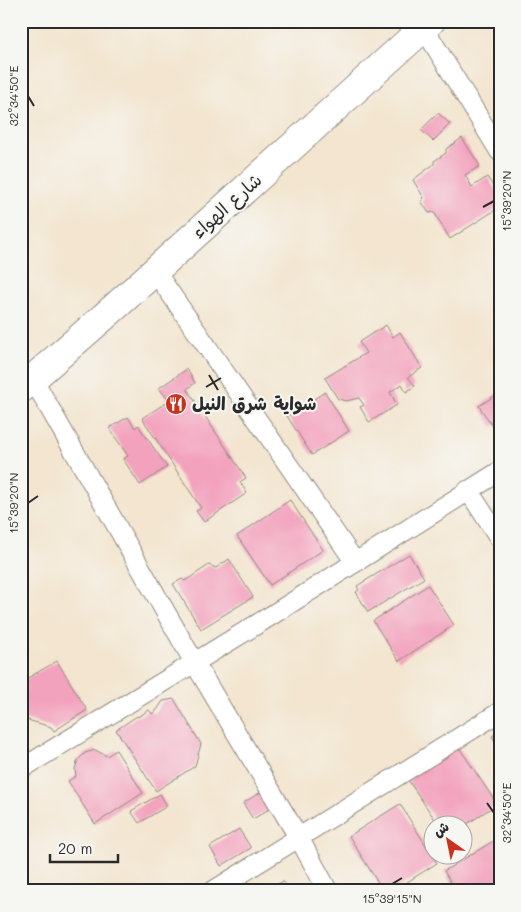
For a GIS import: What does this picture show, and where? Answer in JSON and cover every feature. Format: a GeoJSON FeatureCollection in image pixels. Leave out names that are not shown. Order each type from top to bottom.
{"type":"FeatureCollection","features":[{"type":"Feature","properties":{"kind":"street"},"geometry":{"type":"LineString","coordinates":[[428,24],[500,152]]}},
{"type":"Feature","properties":{"kind":"street","name":"شارع الهواء"},"geometry":{"type":"LineString","coordinates":[[27,384],[428,24]]}},
{"type":"Feature","properties":{"kind":"street"},"geometry":{"type":"LineString","coordinates":[[155,271],[354,562]]}},
{"type":"Feature","properties":{"kind":"street"},"geometry":{"type":"LineString","coordinates":[[27,384],[299,838],[328,891]]}},
{"type":"Feature","properties":{"kind":"street"},"geometry":{"type":"LineString","coordinates":[[21,769],[500,471]]}},
{"type":"Feature","properties":{"kind":"street"},"geometry":{"type":"LineString","coordinates":[[468,490],[500,539]]}},
{"type":"Feature","properties":{"kind":"street"},"geometry":{"type":"LineString","coordinates":[[213,891],[500,712]]}},
{"type":"Feature","properties":{"kind":"building"},"geometry":{"type":"Polygon","coordinates":[[[438,113],[450,124],[433,141],[421,130],[438,113]]]}},
{"type":"Feature","properties":{"kind":"building"},"geometry":{"type":"Polygon","coordinates":[[[462,138],[480,166],[465,175],[472,187],[487,177],[500,196],[500,207],[450,239],[434,212],[429,213],[421,201],[424,198],[413,180],[446,153],[446,149],[462,138]]]}},
{"type":"Feature","properties":{"kind":"building"},"geometry":{"type":"Polygon","coordinates":[[[386,325],[393,337],[400,332],[422,368],[408,377],[415,386],[406,392],[402,384],[390,392],[397,405],[369,422],[360,407],[364,405],[359,398],[346,401],[338,399],[325,378],[366,353],[359,342],[386,325]]]}},
{"type":"Feature","properties":{"kind":"building"},"geometry":{"type":"Polygon","coordinates":[[[187,369],[195,383],[187,389],[246,478],[240,482],[247,493],[204,522],[196,511],[201,508],[142,418],[169,401],[159,388],[187,369]]]}},
{"type":"Feature","properties":{"kind":"building"},"geometry":{"type":"Polygon","coordinates":[[[325,392],[349,431],[312,455],[287,416],[325,392]]]}},
{"type":"Feature","properties":{"kind":"building"},"geometry":{"type":"Polygon","coordinates":[[[497,394],[500,398],[500,422],[493,427],[479,406],[497,394]]]}},
{"type":"Feature","properties":{"kind":"building"},"geometry":{"type":"Polygon","coordinates":[[[128,417],[135,428],[138,425],[167,467],[140,485],[123,459],[128,456],[109,428],[128,417]]]}},
{"type":"Feature","properties":{"kind":"building"},"geometry":{"type":"Polygon","coordinates":[[[290,500],[323,550],[270,585],[237,536],[290,500]]]}},
{"type":"Feature","properties":{"kind":"building"},"geometry":{"type":"Polygon","coordinates":[[[409,554],[424,578],[368,612],[356,592],[359,590],[357,586],[409,554]]]}},
{"type":"Feature","properties":{"kind":"building"},"geometry":{"type":"Polygon","coordinates":[[[229,559],[253,597],[201,629],[173,584],[182,579],[185,581],[209,565],[216,568],[229,559]]]}},
{"type":"Feature","properties":{"kind":"building"},"geometry":{"type":"Polygon","coordinates":[[[428,585],[454,625],[399,661],[373,621],[428,585]]]}},
{"type":"Feature","properties":{"kind":"building"},"geometry":{"type":"Polygon","coordinates":[[[21,640],[28,650],[21,655],[21,640]]]}},
{"type":"Feature","properties":{"kind":"building"},"geometry":{"type":"Polygon","coordinates":[[[57,661],[87,710],[54,731],[51,727],[21,718],[21,682],[57,661]]]}},
{"type":"Feature","properties":{"kind":"building"},"geometry":{"type":"Polygon","coordinates":[[[174,699],[201,744],[195,766],[156,791],[116,730],[149,710],[152,714],[163,701],[174,699]]]}},
{"type":"Feature","properties":{"kind":"building"},"geometry":{"type":"Polygon","coordinates":[[[500,731],[500,749],[492,736],[500,731]]]}},
{"type":"Feature","properties":{"kind":"building"},"geometry":{"type":"Polygon","coordinates":[[[456,743],[497,804],[474,819],[474,814],[431,814],[406,777],[456,743]]]}},
{"type":"Feature","properties":{"kind":"building"},"geometry":{"type":"Polygon","coordinates":[[[95,750],[107,756],[116,750],[143,793],[95,824],[68,781],[76,776],[75,769],[78,760],[85,753],[95,750]]]}},
{"type":"Feature","properties":{"kind":"building"},"geometry":{"type":"Polygon","coordinates":[[[264,790],[274,806],[253,819],[243,803],[264,790]]]}},
{"type":"Feature","properties":{"kind":"building"},"geometry":{"type":"Polygon","coordinates":[[[160,794],[167,806],[139,823],[131,811],[160,794]]]}},
{"type":"Feature","properties":{"kind":"building"},"geometry":{"type":"Polygon","coordinates":[[[400,804],[424,842],[424,864],[435,864],[393,891],[383,891],[349,836],[400,804]]]}},
{"type":"Feature","properties":{"kind":"building"},"geometry":{"type":"Polygon","coordinates":[[[239,829],[251,848],[221,866],[210,847],[239,829]]]}},
{"type":"Feature","properties":{"kind":"building"},"geometry":{"type":"Polygon","coordinates":[[[500,837],[500,891],[456,891],[444,871],[456,864],[474,864],[474,853],[500,837]]]}},
{"type":"Feature","properties":{"kind":"building"},"geometry":{"type":"Polygon","coordinates":[[[283,881],[289,891],[266,891],[283,881]]]}},
{"type":"Feature","properties":{"kind":"place","name":"شواية شرق النيل"},"geometry":{"type":"Point","coordinates":[176,404]}}]}
